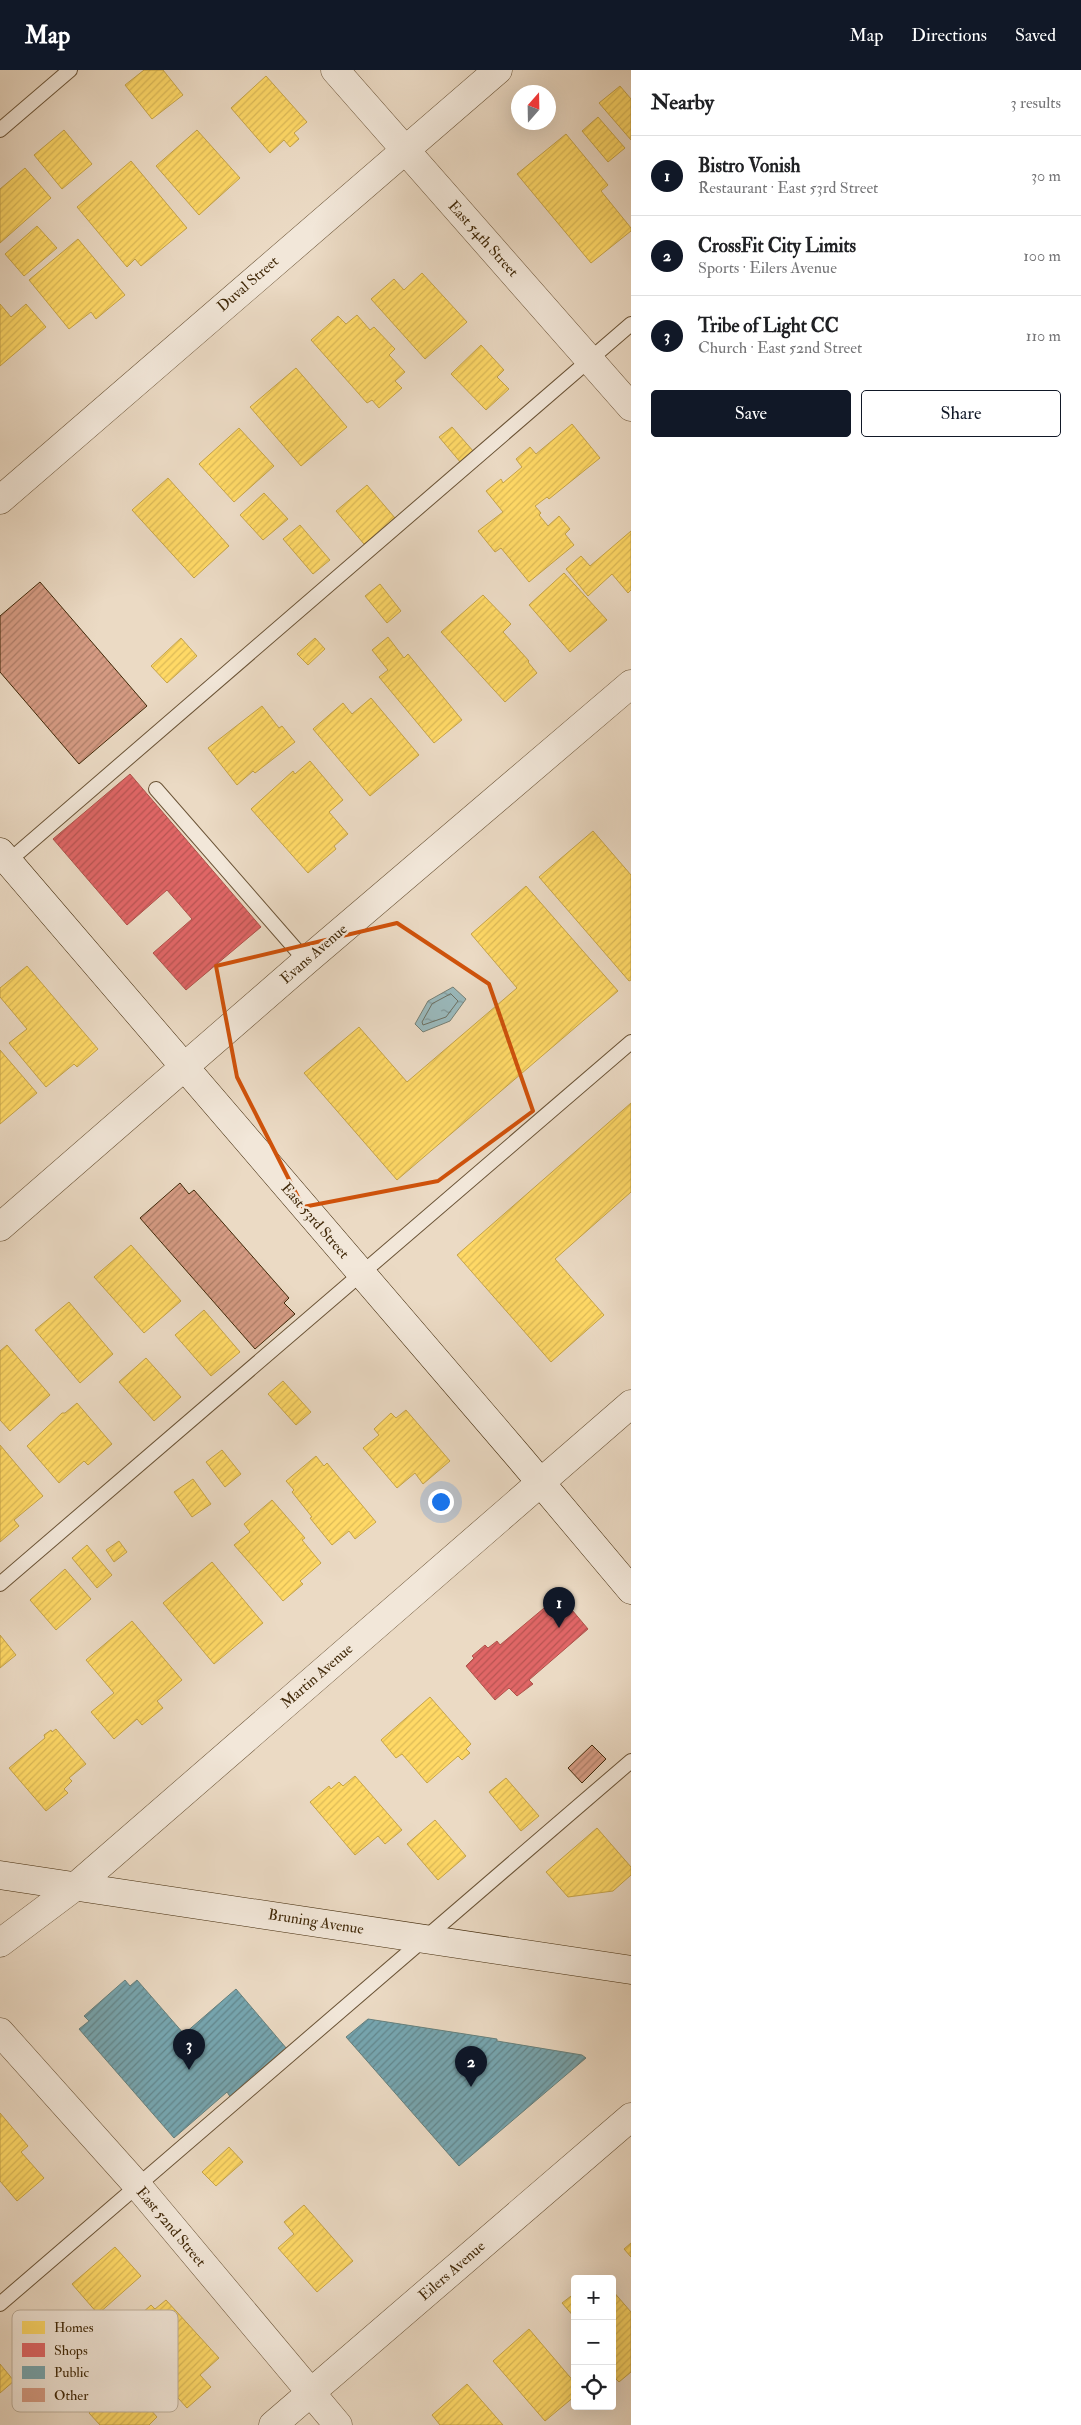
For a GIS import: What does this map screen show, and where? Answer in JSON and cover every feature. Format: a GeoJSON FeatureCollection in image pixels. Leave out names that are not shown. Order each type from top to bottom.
{"type":"FeatureCollection","features":[{"type":"Feature","properties":{"kind":"street","name":"East 54th Street"},"geometry":{"type":"LineString","coordinates":[[335,70],[403,150],[631,407]]}},
{"type":"Feature","properties":{"kind":"street","name":"Duval Street"},"geometry":{"type":"LineString","coordinates":[[0,500],[403,150],[498,70]]}},
{"type":"Feature","properties":{"kind":"street","name":"Evans Avenue"},"geometry":{"type":"LineString","coordinates":[[0,1227],[306,961],[631,684]]}},
{"type":"Feature","properties":{"kind":"street","name":"East 53rd Street"},"geometry":{"type":"LineString","coordinates":[[3,861],[184,1067],[541,1482],[631,1590]]}},
{"type":"Feature","properties":{"kind":"street","name":"Martin Avenue"},"geometry":{"type":"LineString","coordinates":[[0,1943],[76,1886],[631,1404]]}},
{"type":"Feature","properties":{"kind":"street","name":"Bruning Avenue"},"geometry":{"type":"LineString","coordinates":[[0,1875],[631,1970]]}},
{"type":"Feature","properties":{"kind":"street","name":"East 52nd Street"},"geometry":{"type":"LineString","coordinates":[[0,2032],[137,2185],[338,2425]]}},
{"type":"Feature","properties":{"kind":"street","name":"Eilers Avenue"},"geometry":{"type":"LineString","coordinates":[[273,2425],[631,2117]]}},
{"type":"Feature","properties":{"kind":"lane"},"geometry":{"type":"LineString","coordinates":[[0,130],[70,70]]}},
{"type":"Feature","properties":{"kind":"lane"},"geometry":{"type":"LineString","coordinates":[[3,861],[631,324]]}},
{"type":"Feature","properties":{"kind":"lane"},"geometry":{"type":"LineString","coordinates":[[156,789],[306,961]]}},
{"type":"Feature","properties":{"kind":"lane"},"geometry":{"type":"LineString","coordinates":[[0,1584],[631,1042]]}},
{"type":"Feature","properties":{"kind":"lane"},"geometry":{"type":"LineString","coordinates":[[0,2304],[631,1761]]}},
{"type":"Feature","properties":{"kind":"highlighted area"},"geometry":{"type":"Polygon","coordinates":[[[397,923],[489,984],[533,1111],[438,1181],[303,1207],[237,1077],[216,966],[397,923]]]}},
{"type":"Feature","properties":{"kind":"water"},"geometry":{"type":"Polygon","coordinates":[[[453,987],[466,999],[450,1021],[423,1032],[415,1024],[428,1001],[453,987]]]}},
{"type":"Feature","properties":{"kind":"building: Homes"},"geometry":{"type":"Polygon","coordinates":[[[144,70],[163,70],[183,95],[152,119],[125,85],[144,70]]]}},
{"type":"Feature","properties":{"kind":"building: Homes"},"geometry":{"type":"Polygon","coordinates":[[[266,76],[307,122],[294,133],[299,139],[290,147],[284,140],[270,153],[231,108],[266,76]]]}},
{"type":"Feature","properties":{"kind":"building: Homes"},"geometry":{"type":"Polygon","coordinates":[[[620,86],[631,99],[631,140],[599,103],[620,86]]]}},
{"type":"Feature","properties":{"kind":"building: Homes"},"geometry":{"type":"Polygon","coordinates":[[[598,117],[625,148],[608,162],[582,131],[598,117]]]}},
{"type":"Feature","properties":{"kind":"building: Homes"},"geometry":{"type":"Polygon","coordinates":[[[64,130],[92,164],[62,189],[34,155],[64,130]]]}},
{"type":"Feature","properties":{"kind":"building: Homes"},"geometry":{"type":"Polygon","coordinates":[[[197,130],[240,178],[199,215],[156,166],[197,130]]]}},
{"type":"Feature","properties":{"kind":"building: Homes"},"geometry":{"type":"Polygon","coordinates":[[[566,134],[608,185],[601,191],[631,228],[631,231],[591,263],[517,174],[566,134]]]}},
{"type":"Feature","properties":{"kind":"building: Homes"},"geometry":{"type":"Polygon","coordinates":[[[131,161],[187,228],[141,266],[135,259],[127,267],[77,207],[131,161]]]}},
{"type":"Feature","properties":{"kind":"building: Homes"},"geometry":{"type":"Polygon","coordinates":[[[25,168],[51,198],[0,243],[0,189],[25,168]]]}},
{"type":"Feature","properties":{"kind":"building: Homes"},"geometry":{"type":"Polygon","coordinates":[[[37,226],[57,248],[24,276],[5,254],[37,226]]]}},
{"type":"Feature","properties":{"kind":"building: Homes"},"geometry":{"type":"Polygon","coordinates":[[[78,239],[125,295],[96,319],[91,312],[69,329],[29,280],[78,239]]]}},
{"type":"Feature","properties":{"kind":"building: Homes"},"geometry":{"type":"Polygon","coordinates":[[[422,273],[467,322],[425,359],[371,299],[394,279],[404,290],[422,273]]]}},
{"type":"Feature","properties":{"kind":"building: Homes"},"geometry":{"type":"Polygon","coordinates":[[[0,304],[11,317],[26,304],[46,327],[0,366],[0,304]]]}},
{"type":"Feature","properties":{"kind":"building: Homes"},"geometry":{"type":"Polygon","coordinates":[[[357,315],[370,330],[374,327],[395,349],[389,355],[405,372],[395,381],[402,388],[379,408],[372,400],[367,403],[311,340],[338,316],[346,324],[357,315]]]}},
{"type":"Feature","properties":{"kind":"building: Homes"},"geometry":{"type":"Polygon","coordinates":[[[481,345],[504,370],[497,377],[509,389],[486,410],[451,374],[481,345]]]}},
{"type":"Feature","properties":{"kind":"building: Homes"},"geometry":{"type":"Polygon","coordinates":[[[296,368],[347,427],[301,466],[250,407],[296,368]]]}},
{"type":"Feature","properties":{"kind":"building: Homes"},"geometry":{"type":"Polygon","coordinates":[[[572,424],[600,458],[549,499],[547,497],[535,506],[541,513],[539,515],[548,526],[559,516],[570,529],[565,534],[574,545],[529,582],[501,548],[495,552],[478,531],[503,512],[486,491],[501,479],[503,483],[522,467],[516,459],[530,447],[536,454],[572,424]]]}},
{"type":"Feature","properties":{"kind":"building: Homes"},"geometry":{"type":"Polygon","coordinates":[[[452,427],[474,452],[461,463],[439,437],[452,427]]]}},
{"type":"Feature","properties":{"kind":"building: Homes"},"geometry":{"type":"Polygon","coordinates":[[[239,428],[274,466],[234,502],[199,464],[239,428]]]}},
{"type":"Feature","properties":{"kind":"building: Homes"},"geometry":{"type":"Polygon","coordinates":[[[168,478],[229,546],[194,578],[132,510],[168,478]]]}},
{"type":"Feature","properties":{"kind":"building: Homes"},"geometry":{"type":"Polygon","coordinates":[[[367,485],[395,518],[364,544],[336,511],[367,485]]]}},
{"type":"Feature","properties":{"kind":"building: Homes"},"geometry":{"type":"Polygon","coordinates":[[[264,493],[288,519],[263,540],[240,515],[264,493]]]}},
{"type":"Feature","properties":{"kind":"building: Homes"},"geometry":{"type":"Polygon","coordinates":[[[300,525],[330,560],[313,574],[283,539],[300,525]]]}},
{"type":"Feature","properties":{"kind":"building: Homes"},"geometry":{"type":"Polygon","coordinates":[[[631,531],[631,590],[628,593],[612,574],[588,596],[566,569],[581,556],[590,566],[631,531]]]}},
{"type":"Feature","properties":{"kind":"building: Homes"},"geometry":{"type":"Polygon","coordinates":[[[564,573],[607,620],[570,652],[529,605],[564,573]]]}},
{"type":"Feature","properties":{"kind":"building: Homes"},"geometry":{"type":"Polygon","coordinates":[[[380,584],[401,611],[387,623],[365,596],[380,584]]]}},
{"type":"Feature","properties":{"kind":"building: Homes"},"geometry":{"type":"Polygon","coordinates":[[[483,595],[511,624],[503,632],[529,661],[537,673],[505,702],[441,632],[483,595]]]}},
{"type":"Feature","properties":{"kind":"building: Homes"},"geometry":{"type":"Polygon","coordinates":[[[388,637],[404,658],[408,654],[462,720],[434,743],[379,677],[388,670],[372,650],[388,637]]]}},
{"type":"Feature","properties":{"kind":"building: Homes"},"geometry":{"type":"Polygon","coordinates":[[[181,638],[197,656],[167,683],[151,666],[181,638]]]}},
{"type":"Feature","properties":{"kind":"building: Homes"},"geometry":{"type":"Polygon","coordinates":[[[315,638],[325,649],[308,665],[297,654],[315,638]]]}},
{"type":"Feature","properties":{"kind":"building: Homes"},"geometry":{"type":"Polygon","coordinates":[[[371,698],[419,755],[370,796],[313,729],[343,703],[352,714],[371,698]]]}},
{"type":"Feature","properties":{"kind":"building: Homes"},"geometry":{"type":"Polygon","coordinates":[[[262,706],[279,728],[282,726],[295,742],[255,773],[253,771],[237,785],[208,748],[262,706]]]}},
{"type":"Feature","properties":{"kind":"building: Homes"},"geometry":{"type":"Polygon","coordinates":[[[310,761],[343,800],[329,812],[348,834],[334,846],[336,849],[308,873],[251,809],[293,771],[295,774],[310,761]]]}},
{"type":"Feature","properties":{"kind":"building: Homes"},"geometry":{"type":"Polygon","coordinates":[[[593,831],[631,875],[631,980],[629,981],[539,877],[593,831]]]}},
{"type":"Feature","properties":{"kind":"building: Homes"},"geometry":{"type":"Polygon","coordinates":[[[526,886],[618,991],[397,1180],[304,1073],[359,1027],[407,1082],[517,988],[471,934],[526,886]]]}},
{"type":"Feature","properties":{"kind":"building: Homes"},"geometry":{"type":"Polygon","coordinates":[[[27,966],[98,1049],[77,1067],[74,1064],[46,1087],[9,1043],[27,1029],[0,997],[0,988],[27,966]]]}},
{"type":"Feature","properties":{"kind":"building: Homes"},"geometry":{"type":"Polygon","coordinates":[[[0,1050],[37,1093],[0,1124],[0,1050]]]}},
{"type":"Feature","properties":{"kind":"building: Homes"},"geometry":{"type":"Polygon","coordinates":[[[631,1103],[631,1192],[555,1259],[604,1315],[551,1362],[457,1255],[631,1103]]]}},
{"type":"Feature","properties":{"kind":"building: Homes"},"geometry":{"type":"Polygon","coordinates":[[[131,1245],[181,1301],[144,1333],[94,1277],[131,1245]]]}},
{"type":"Feature","properties":{"kind":"building: Homes"},"geometry":{"type":"Polygon","coordinates":[[[69,1302],[113,1354],[80,1383],[35,1330],[69,1302]]]}},
{"type":"Feature","properties":{"kind":"building: Homes"},"geometry":{"type":"Polygon","coordinates":[[[204,1310],[240,1352],[211,1376],[175,1335],[204,1310]]]}},
{"type":"Feature","properties":{"kind":"building: Homes"},"geometry":{"type":"Polygon","coordinates":[[[7,1345],[50,1395],[10,1431],[0,1420],[0,1351],[7,1345]]]}},
{"type":"Feature","properties":{"kind":"building: Homes"},"geometry":{"type":"Polygon","coordinates":[[[146,1358],[181,1397],[154,1421],[119,1382],[146,1358]]]}},
{"type":"Feature","properties":{"kind":"building: Homes"},"geometry":{"type":"Polygon","coordinates":[[[283,1381],[311,1412],[296,1425],[268,1394],[283,1381]]]}},
{"type":"Feature","properties":{"kind":"building: Homes"},"geometry":{"type":"Polygon","coordinates":[[[77,1403],[112,1444],[88,1465],[84,1461],[59,1483],[27,1446],[62,1413],[65,1413],[77,1403]]]}},
{"type":"Feature","properties":{"kind":"building: Homes"},"geometry":{"type":"Polygon","coordinates":[[[406,1410],[450,1461],[423,1484],[415,1473],[397,1488],[363,1448],[379,1435],[374,1429],[391,1413],[396,1418],[406,1410]]]}},
{"type":"Feature","properties":{"kind":"building: Homes"},"geometry":{"type":"Polygon","coordinates":[[[0,1445],[43,1496],[14,1520],[19,1526],[0,1542],[0,1445]]]}},
{"type":"Feature","properties":{"kind":"building: Homes"},"geometry":{"type":"Polygon","coordinates":[[[222,1450],[241,1474],[225,1487],[206,1462],[222,1450]]]}},
{"type":"Feature","properties":{"kind":"building: Homes"},"geometry":{"type":"Polygon","coordinates":[[[316,1456],[324,1466],[327,1463],[376,1522],[355,1539],[349,1531],[332,1545],[310,1518],[312,1517],[292,1492],[294,1490],[286,1481],[316,1456]]]}},
{"type":"Feature","properties":{"kind":"building: Homes"},"geometry":{"type":"Polygon","coordinates":[[[193,1479],[211,1504],[192,1517],[174,1492],[193,1479]]]}},
{"type":"Feature","properties":{"kind":"building: Homes"},"geometry":{"type":"Polygon","coordinates":[[[272,1500],[305,1538],[302,1540],[321,1563],[300,1581],[303,1584],[283,1601],[234,1545],[250,1532],[244,1524],[272,1500]]]}},
{"type":"Feature","properties":{"kind":"building: Homes"},"geometry":{"type":"Polygon","coordinates":[[[119,1541],[127,1552],[114,1562],[106,1550],[119,1541]]]}},
{"type":"Feature","properties":{"kind":"building: Homes"},"geometry":{"type":"Polygon","coordinates":[[[87,1545],[112,1575],[97,1588],[72,1558],[87,1545]]]}},
{"type":"Feature","properties":{"kind":"building: Homes"},"geometry":{"type":"Polygon","coordinates":[[[212,1562],[263,1623],[214,1664],[163,1603],[212,1562]]]}},
{"type":"Feature","properties":{"kind":"building: Homes"},"geometry":{"type":"Polygon","coordinates":[[[65,1569],[91,1599],[56,1630],[30,1600],[65,1569]]]}},
{"type":"Feature","properties":{"kind":"building: Homes"},"geometry":{"type":"Polygon","coordinates":[[[132,1621],[182,1680],[157,1701],[163,1708],[142,1725],[137,1719],[114,1739],[91,1712],[114,1693],[86,1660],[132,1621]]]}},
{"type":"Feature","properties":{"kind":"building: Homes"},"geometry":{"type":"Polygon","coordinates":[[[0,1635],[16,1655],[0,1668],[0,1635]]]}},
{"type":"Feature","properties":{"kind":"building: Homes"},"geometry":{"type":"Polygon","coordinates":[[[430,1697],[471,1744],[466,1749],[470,1753],[462,1760],[458,1756],[427,1783],[402,1754],[396,1758],[381,1740],[430,1697]]]}},
{"type":"Feature","properties":{"kind":"building: Homes"},"geometry":{"type":"Polygon","coordinates":[[[56,1729],[86,1764],[69,1778],[72,1781],[64,1789],[68,1793],[46,1811],[9,1768],[45,1738],[44,1735],[56,1729]]]}},
{"type":"Feature","properties":{"kind":"building: Homes"},"geometry":{"type":"Polygon","coordinates":[[[355,1776],[402,1830],[385,1844],[378,1836],[355,1855],[310,1802],[329,1786],[331,1789],[339,1782],[343,1786],[355,1776]]]}},
{"type":"Feature","properties":{"kind":"building: Homes"},"geometry":{"type":"Polygon","coordinates":[[[506,1778],[539,1816],[521,1831],[489,1792],[506,1778]]]}},
{"type":"Feature","properties":{"kind":"building: Homes"},"geometry":{"type":"Polygon","coordinates":[[[435,1820],[466,1856],[438,1880],[407,1844],[435,1820]]]}},
{"type":"Feature","properties":{"kind":"building: Homes"},"geometry":{"type":"Polygon","coordinates":[[[597,1828],[631,1867],[631,1875],[613,1891],[568,1897],[546,1872],[597,1828]]]}},
{"type":"Feature","properties":{"kind":"building: Homes"},"geometry":{"type":"Polygon","coordinates":[[[0,2113],[28,2146],[21,2152],[44,2178],[17,2201],[0,2181],[0,2113]]]}},
{"type":"Feature","properties":{"kind":"building: Homes"},"geometry":{"type":"Polygon","coordinates":[[[229,2147],[243,2162],[216,2186],[202,2172],[229,2147]]]}},
{"type":"Feature","properties":{"kind":"building: Homes"},"geometry":{"type":"Polygon","coordinates":[[[304,2205],[353,2261],[317,2292],[278,2248],[294,2234],[284,2222],[304,2205]]]}},
{"type":"Feature","properties":{"kind":"building: Homes"},"geometry":{"type":"Polygon","coordinates":[[[631,2243],[631,2257],[624,2249],[631,2243]]]}},
{"type":"Feature","properties":{"kind":"building: Homes"},"geometry":{"type":"Polygon","coordinates":[[[115,2247],[141,2276],[103,2310],[95,2310],[72,2284],[115,2247]]]}},
{"type":"Feature","properties":{"kind":"building: Homes"},"geometry":{"type":"Polygon","coordinates":[[[616,2295],[631,2312],[631,2372],[619,2382],[616,2379],[616,2295]]]}},
{"type":"Feature","properties":{"kind":"building: Homes"},"geometry":{"type":"Polygon","coordinates":[[[571,2296],[571,2313],[562,2303],[571,2296]]]}},
{"type":"Feature","properties":{"kind":"building: Homes"},"geometry":{"type":"Polygon","coordinates":[[[166,2300],[175,2310],[145,2310],[151,2305],[155,2309],[166,2300]]]}},
{"type":"Feature","properties":{"kind":"building: Homes"},"geometry":{"type":"Polygon","coordinates":[[[178,2313],[219,2358],[200,2375],[211,2387],[187,2408],[178,2398],[178,2313]]]}},
{"type":"Feature","properties":{"kind":"building: Homes"},"geometry":{"type":"Polygon","coordinates":[[[529,2329],[571,2378],[571,2399],[545,2421],[493,2361],[529,2329]]]}},
{"type":"Feature","properties":{"kind":"building: Homes"},"geometry":{"type":"Polygon","coordinates":[[[0,2364],[12,2379],[12,2383],[0,2393],[0,2364]]]}},
{"type":"Feature","properties":{"kind":"building: Homes"},"geometry":{"type":"Polygon","coordinates":[[[467,2384],[503,2425],[440,2425],[432,2415],[467,2384]]]}},
{"type":"Feature","properties":{"kind":"building: Homes"},"geometry":{"type":"Polygon","coordinates":[[[153,2412],[157,2417],[149,2425],[100,2425],[89,2413],[153,2412]]]}},
{"type":"Feature","properties":{"kind":"building: Shops"},"geometry":{"type":"Polygon","coordinates":[[[130,774],[261,927],[186,990],[153,953],[192,919],[167,890],[127,925],[53,839],[130,774]]]}},
{"type":"Feature","properties":{"kind":"building: Shops"},"geometry":{"type":"Polygon","coordinates":[[[556,1598],[563,1607],[567,1604],[588,1629],[529,1680],[533,1684],[517,1696],[509,1688],[495,1700],[466,1666],[474,1658],[472,1656],[485,1645],[488,1648],[497,1641],[500,1645],[556,1598]]]}},
{"type":"Feature","properties":{"kind":"building: Public"},"geometry":{"type":"Polygon","coordinates":[[[125,1980],[130,1986],[137,1980],[184,2034],[236,1989],[287,2049],[231,2098],[227,2092],[174,2138],[79,2029],[89,2021],[84,2016],[125,1980]]]}},
{"type":"Feature","properties":{"kind":"building: Public"},"geometry":{"type":"Polygon","coordinates":[[[368,2019],[497,2039],[497,2041],[582,2055],[586,2058],[459,2166],[346,2037],[368,2019]]]}},
{"type":"Feature","properties":{"kind":"building: Other"},"geometry":{"type":"Polygon","coordinates":[[[40,582],[147,706],[79,764],[0,672],[0,616],[40,582]]]}},
{"type":"Feature","properties":{"kind":"building: Other"},"geometry":{"type":"Polygon","coordinates":[[[180,1183],[189,1194],[194,1190],[289,1298],[284,1303],[295,1314],[255,1349],[140,1218],[180,1183]]]}},
{"type":"Feature","properties":{"kind":"building: Other"},"geometry":{"type":"Polygon","coordinates":[[[592,1745],[606,1759],[582,1783],[568,1768],[592,1745]]]}},
{"type":"Feature","properties":{"kind":"place","name":"Bistro Vonish"},"geometry":{"type":"Point","coordinates":[559,1628]}},
{"type":"Feature","properties":{"kind":"place","name":"Tribe of Light CC"},"geometry":{"type":"Point","coordinates":[189,2070]}},
{"type":"Feature","properties":{"kind":"place","name":"CrossFit City Limits"},"geometry":{"type":"Point","coordinates":[471,2087]}}]}
